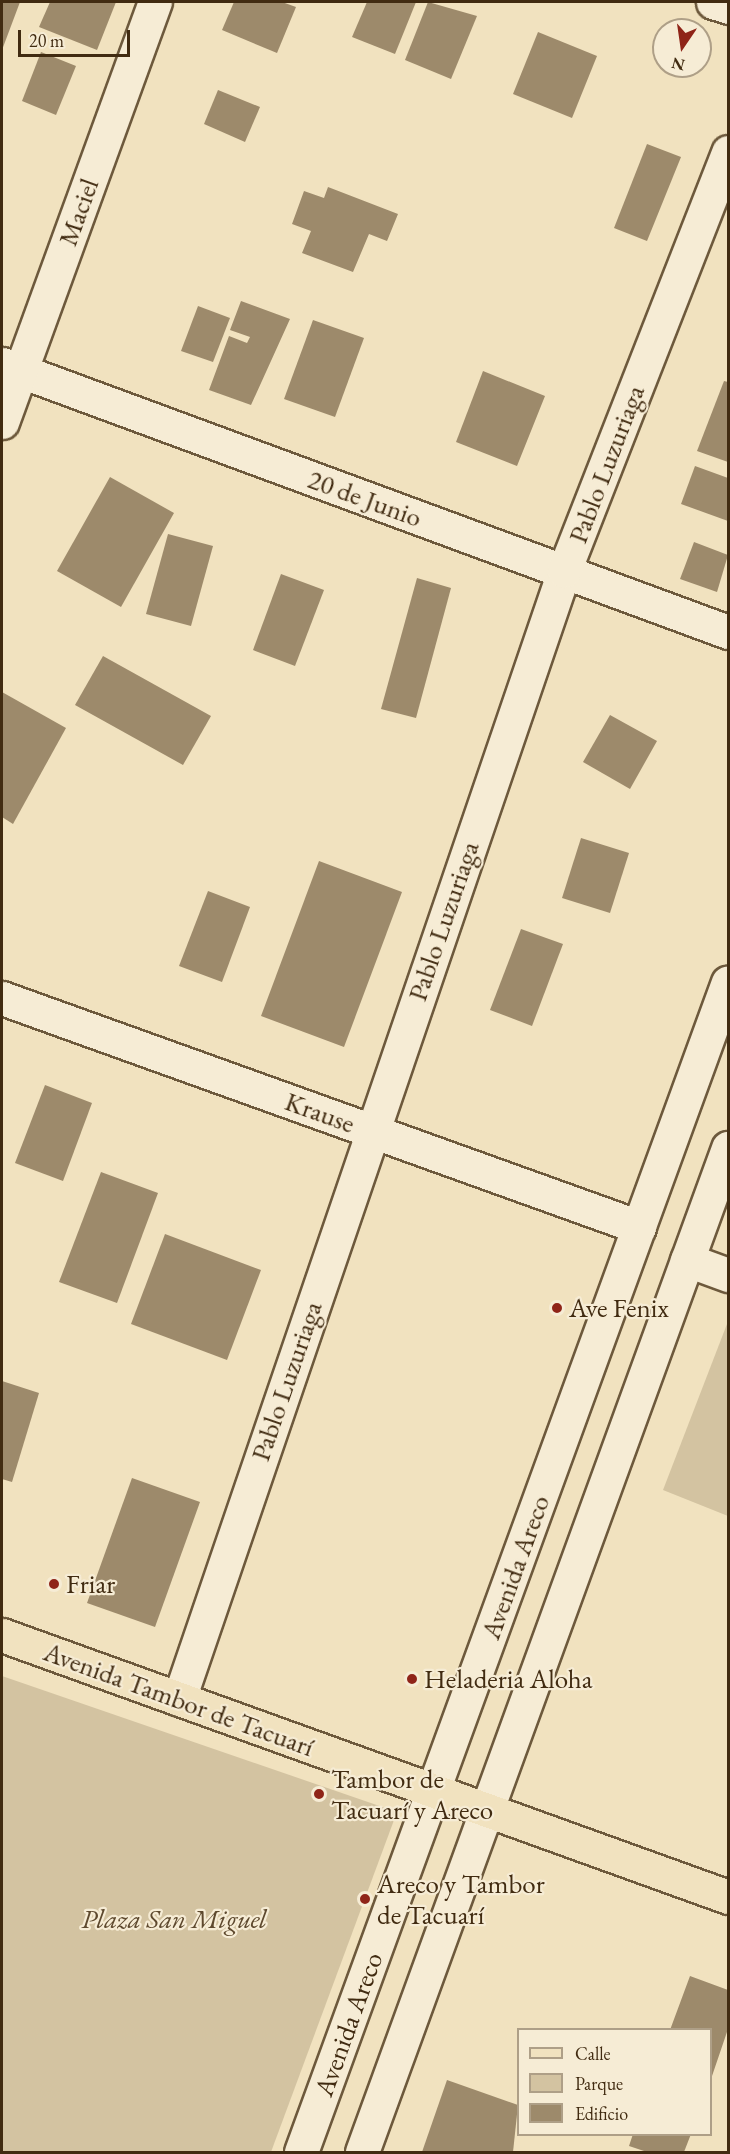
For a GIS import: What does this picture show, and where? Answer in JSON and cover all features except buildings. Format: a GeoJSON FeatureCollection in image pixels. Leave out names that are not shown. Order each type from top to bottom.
{"type":"FeatureCollection","features":[{"type":"Feature","properties":{"kind":"main road","name":"Avenida Tambor de Tacuarí"},"geometry":{"type":"LineString","coordinates":[[2,1635],[729,1897]]}},
{"type":"Feature","properties":{"kind":"street","name":"Maciel"},"geometry":{"type":"LineString","coordinates":[[2,422],[11,367],[155,2]]}},
{"type":"Feature","properties":{"kind":"street"},"geometry":{"type":"LineString","coordinates":[[713,2],[729,7]]}},
{"type":"Feature","properties":{"kind":"street","name":"Pablo Luzuriaga"},"geometry":{"type":"LineString","coordinates":[[179,1699],[370,1130],[564,571],[729,152]]}},
{"type":"Feature","properties":{"kind":"street","name":"20 de Junio"},"geometry":{"type":"LineString","coordinates":[[11,367],[729,632]]}},
{"type":"Feature","properties":{"kind":"street","name":"Avenida Areco"},"geometry":{"type":"LineString","coordinates":[[301,2152],[729,982]]}},
{"type":"Feature","properties":{"kind":"street","name":"Krause"},"geometry":{"type":"LineString","coordinates":[[2,998],[639,1227]]}},
{"type":"Feature","properties":{"kind":"street","name":"Avenida Areco"},"geometry":{"type":"LineString","coordinates":[[362,2152],[729,1148]]}},
{"type":"Feature","properties":{"kind":"street"},"geometry":{"type":"LineString","coordinates":[[687,1260],[729,1275]]}},
{"type":"Feature","properties":{"kind":"green space"},"geometry":{"type":"Polygon","coordinates":[[[728,1324],[728,1516],[663,1490],[728,1324]]]}},
{"type":"Feature","properties":{"kind":"green space","name":"Plaza San Miguel"},"geometry":{"type":"Polygon","coordinates":[[[2,1676],[397,1812],[271,2152],[2,2152],[2,1676]]]}},
{"type":"Feature","properties":{"kind":"place","name":"Ave Fenix"},"geometry":{"type":"Point","coordinates":[557,1308]}},
{"type":"Feature","properties":{"kind":"place","name":"Friar"},"geometry":{"type":"Point","coordinates":[54,1584]}},
{"type":"Feature","properties":{"kind":"place","name":"Heladeria Aloha"},"geometry":{"type":"Point","coordinates":[412,1679]}},
{"type":"Feature","properties":{"kind":"place","name":"Tambor de Tacuarí y Areco"},"geometry":{"type":"Point","coordinates":[319,1794]}},
{"type":"Feature","properties":{"kind":"place","name":"Areco y Tambor de Tacuarí"},"geometry":{"type":"Point","coordinates":[365,1899]}}]}
